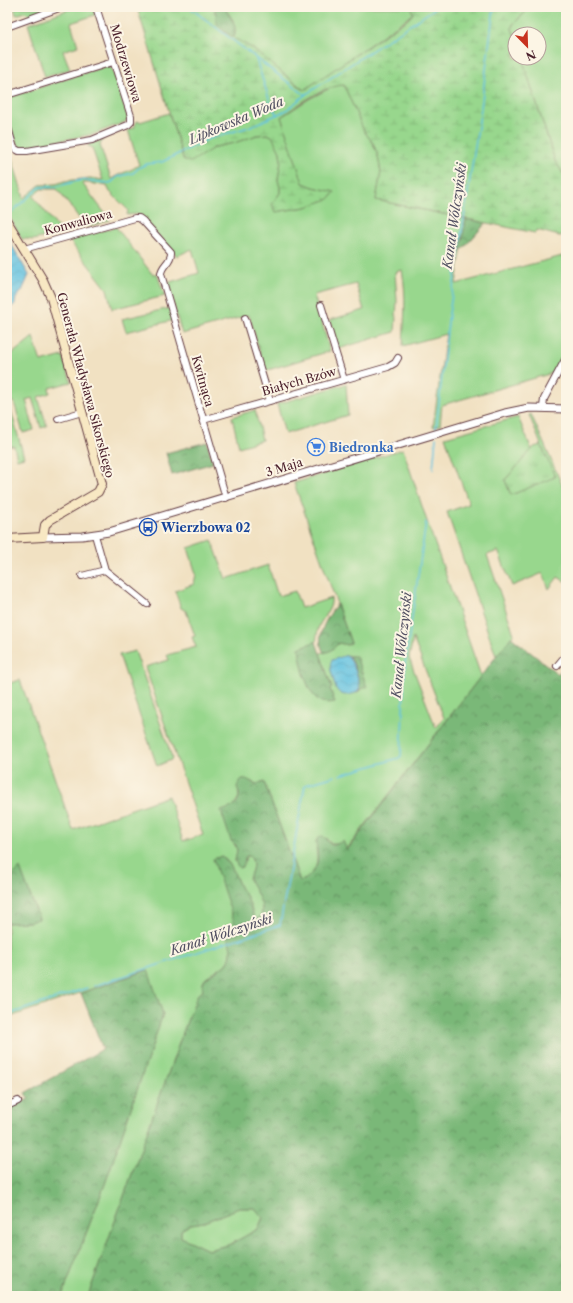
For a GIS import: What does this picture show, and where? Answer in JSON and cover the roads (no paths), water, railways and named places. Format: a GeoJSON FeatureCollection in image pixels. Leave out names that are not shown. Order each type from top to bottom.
{"type":"FeatureCollection","features":[{"type":"Feature","properties":{"kind":"main road","name":"Generała Władysława Sikorskiego"},"geometry":{"type":"LineString","coordinates":[[7,221],[45,283],[51,298],[101,479],[101,487],[95,494],[50,520],[45,526],[43,537]]}},
{"type":"Feature","properties":{"kind":"main road","name":"3 Maja"},"geometry":{"type":"LineString","coordinates":[[7,539],[43,537]]}},
{"type":"Feature","properties":{"kind":"street"},"geometry":{"type":"LineString","coordinates":[[7,27],[62,7]]}},
{"type":"Feature","properties":{"kind":"street","name":"Modrzewiowa"},"geometry":{"type":"LineString","coordinates":[[7,125],[14,148],[19,151],[27,151],[92,140],[128,125],[131,122],[131,116],[96,7]]}},
{"type":"Feature","properties":{"kind":"street"},"geometry":{"type":"LineString","coordinates":[[7,95],[113,62]]}},
{"type":"Feature","properties":{"kind":"street","name":"Konwaliowa"},"geometry":{"type":"LineString","coordinates":[[24,249],[139,218],[171,252],[172,256],[162,269]]}},
{"type":"Feature","properties":{"kind":"street","name":"Kwitnąca"},"geometry":{"type":"LineString","coordinates":[[162,269],[161,274],[226,498]]}},
{"type":"Feature","properties":{"kind":"street"},"geometry":{"type":"LineString","coordinates":[[321,305],[344,380]]}},
{"type":"Feature","properties":{"kind":"street"},"geometry":{"type":"LineString","coordinates":[[245,318],[270,401]]}},
{"type":"Feature","properties":{"kind":"street","name":"Białych Bzów"},"geometry":{"type":"LineString","coordinates":[[203,420],[392,365],[398,358]]}},
{"type":"Feature","properties":{"kind":"street"},"geometry":{"type":"LineString","coordinates":[[543,407],[544,399],[566,358]]}},
{"type":"Feature","properties":{"kind":"street","name":"3 Maja"},"geometry":{"type":"LineString","coordinates":[[43,537],[95,535],[124,528],[505,413],[529,408],[566,408]]}},
{"type":"Feature","properties":{"kind":"street"},"geometry":{"type":"LineString","coordinates":[[58,419],[82,412]]}},
{"type":"Feature","properties":{"kind":"street"},"geometry":{"type":"LineString","coordinates":[[95,535],[105,570],[147,604]]}},
{"type":"Feature","properties":{"kind":"street"},"geometry":{"type":"LineString","coordinates":[[82,576],[105,570]]}},
{"type":"Feature","properties":{"kind":"street"},"geometry":{"type":"LineString","coordinates":[[557,666],[566,655]]}},
{"type":"Feature","properties":{"kind":"street"},"geometry":{"type":"LineString","coordinates":[[7,1106],[18,1101]]}},
{"type":"Feature","properties":{"kind":"water"},"geometry":{"type":"Polygon","coordinates":[[[7,237],[29,275],[22,291],[16,298],[15,304],[7,311],[7,237]]]}},
{"type":"Feature","properties":{"kind":"water"},"geometry":{"type":"Polygon","coordinates":[[[347,655],[356,672],[360,687],[356,693],[343,695],[336,689],[330,666],[332,660],[347,655]]]}},
{"type":"Feature","properties":{"kind":"waterway"},"geometry":{"type":"LineString","coordinates":[[189,7],[305,95]]}},
{"type":"Feature","properties":{"kind":"waterway","name":"Lipkowska Woda"},"geometry":{"type":"LineString","coordinates":[[7,216],[40,187],[55,187],[81,180],[109,183],[117,177],[133,173],[140,167],[147,164],[162,162],[208,139],[249,127],[285,111],[305,95],[437,7]]}},
{"type":"Feature","properties":{"kind":"waterway","name":"Kanał Wólczyński"},"geometry":{"type":"LineString","coordinates":[[436,429],[449,314],[481,108],[494,7]]}},
{"type":"Feature","properties":{"kind":"waterway"},"geometry":{"type":"LineString","coordinates":[[255,56],[271,105],[277,115]]}},
{"type":"Feature","properties":{"kind":"waterway","name":"Kanał Wólczyński"},"geometry":{"type":"LineString","coordinates":[[433,469],[436,438]]}},
{"type":"Feature","properties":{"kind":"waterway","name":"Kanał Wólczyński"},"geometry":{"type":"LineString","coordinates":[[340,775],[399,758],[401,756],[405,664],[426,522]]}},
{"type":"Feature","properties":{"kind":"waterway","name":"Kanał Wólczyński"},"geometry":{"type":"LineString","coordinates":[[94,986],[280,925],[305,785],[335,776]]}},
{"type":"Feature","properties":{"kind":"waterway","name":"Kanał Wólczyński"},"geometry":{"type":"LineString","coordinates":[[7,1015],[87,988]]}},
{"type":"Feature","properties":{"kind":"place","name":"Biedronka"},"geometry":{"type":"Point","coordinates":[316,447]}},
{"type":"Feature","properties":{"kind":"place","name":"Wierzbowa 02"},"geometry":{"type":"Point","coordinates":[148,527]}}]}
